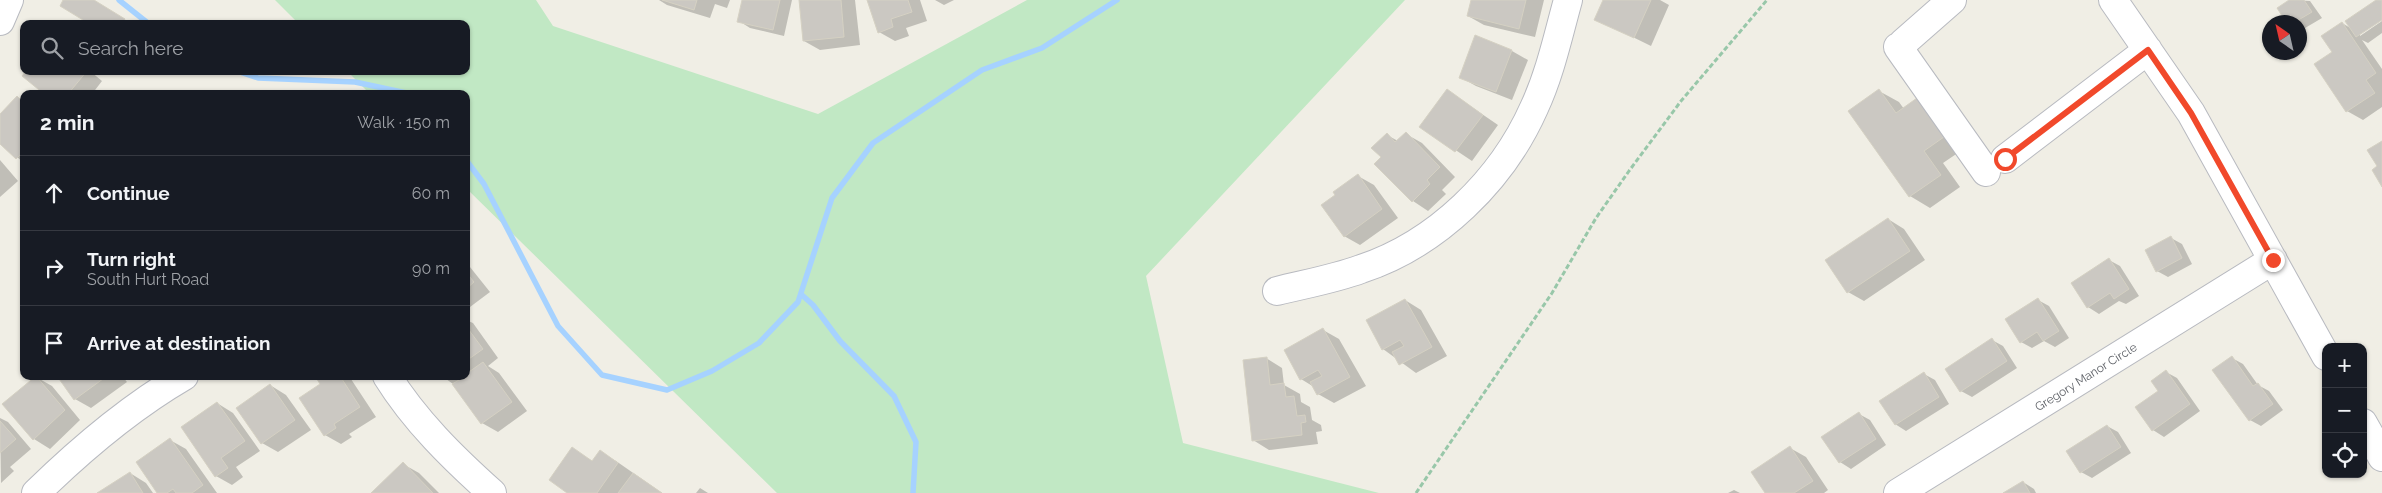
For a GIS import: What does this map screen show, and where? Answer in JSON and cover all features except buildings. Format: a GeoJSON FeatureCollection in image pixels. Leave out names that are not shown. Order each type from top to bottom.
{"type":"FeatureCollection","features":[{"type":"Feature","properties":{"kind":"street"},"geometry":{"type":"LineString","coordinates":[[0,21],[9,0]]}},
{"type":"Feature","properties":{"kind":"street"},"geometry":{"type":"LineString","coordinates":[[1277,291],[1362,269],[1403,250],[1442,225],[1466,204],[1489,180],[1507,156],[1534,109],[1548,70],[1568,0]]}},
{"type":"Feature","properties":{"kind":"street"},"geometry":{"type":"LineString","coordinates":[[1952,0],[1900,45],[1996,165],[2148,50]]}},
{"type":"Feature","properties":{"kind":"street"},"geometry":{"type":"LineString","coordinates":[[2113,0],[2191,113],[2322,349]]}},
{"type":"Feature","properties":{"kind":"street","name":"Gregory Manor Circle"},"geometry":{"type":"LineString","coordinates":[[1898,493],[2273,260]]}},
{"type":"Feature","properties":{"kind":"street"},"geometry":{"type":"LineString","coordinates":[[36,493],[111,426],[158,391],[177,380]]}},
{"type":"Feature","properties":{"kind":"street"},"geometry":{"type":"LineString","coordinates":[[389,380],[401,399],[452,457],[492,493]]}},
{"type":"Feature","properties":{"kind":"street"},"geometry":{"type":"LineString","coordinates":[[2367,430],[2382,457]]}},
{"type":"Feature","properties":{"kind":"path"},"geometry":{"type":"LineString","coordinates":[[1416,493],[1552,293],[1596,218],[1629,171],[1681,102],[1767,0]]}},
{"type":"Feature","properties":{"kind":"green space"},"geometry":{"type":"Polygon","coordinates":[[[275,0],[536,0],[553,26],[818,114],[1027,0],[1405,0],[1146,276],[1183,443],[1379,493],[777,493],[470,192],[470,90],[366,90],[351,75],[470,75],[470,20],[295,20],[275,0]]]}},
{"type":"Feature","properties":{"kind":"waterway"},"geometry":{"type":"LineString","coordinates":[[119,0],[144,20]]}},
{"type":"Feature","properties":{"kind":"waterway"},"geometry":{"type":"LineString","coordinates":[[470,165],[484,184],[558,326],[602,375],[667,390],[712,371],[759,343],[798,302],[832,198],[873,143],[982,70],[1042,48],[1117,0]]}},
{"type":"Feature","properties":{"kind":"waterway"},"geometry":{"type":"LineString","coordinates":[[249,75],[258,78],[355,82],[392,90]]}},
{"type":"Feature","properties":{"kind":"waterway"},"geometry":{"type":"LineString","coordinates":[[802,295],[813,305],[840,341],[894,396],[916,442],[913,493]]}},
{"type":"Feature","properties":{"kind":"route"},"geometry":{"type":"LineString","coordinates":[[2005,159],[2148,50],[2191,113],[2273,260]]}}]}
